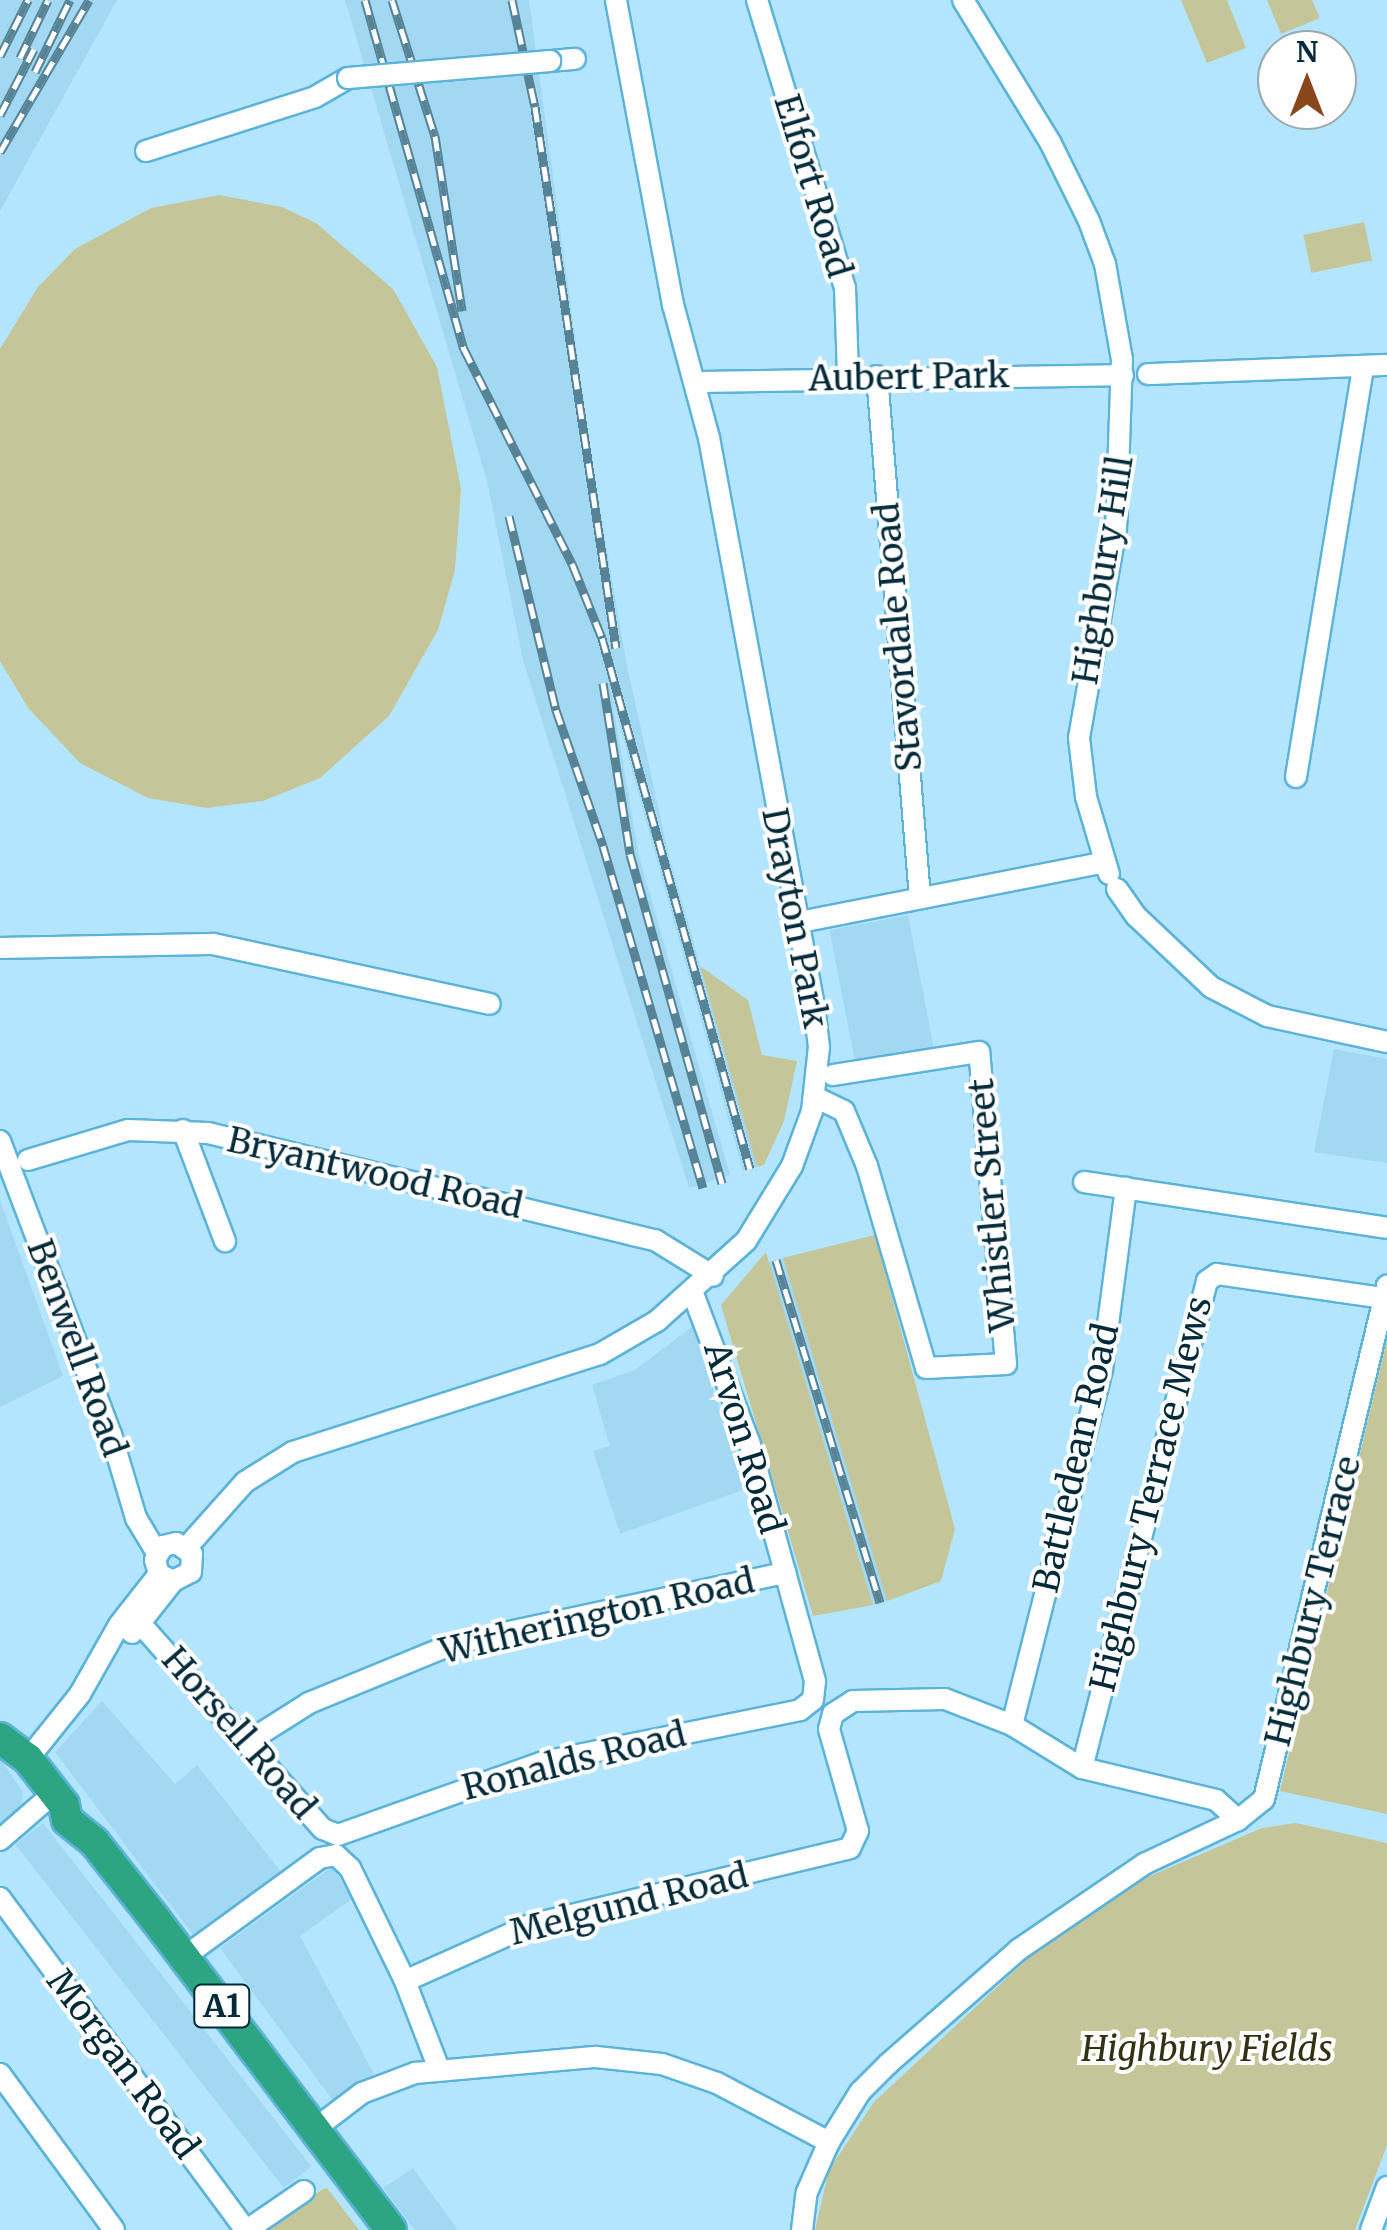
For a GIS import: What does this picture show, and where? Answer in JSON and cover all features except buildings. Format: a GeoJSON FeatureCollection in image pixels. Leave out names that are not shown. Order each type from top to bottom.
{"type":"FeatureCollection","features":[{"type":"Feature","properties":{"kind":"highway","name":"A1"},"geometry":{"type":"LineString","coordinates":[[0,1713],[20,1738],[16,1749],[59,1799],[67,1820],[95,1844],[392,2230]]}},
{"type":"Feature","properties":{"kind":"street","name":"Drayton Park"},"geometry":{"type":"LineString","coordinates":[[16,1749],[117,1640],[166,1578],[191,1572],[187,1547],[245,1482],[293,1452],[600,1354],[713,1276],[770,1208],[799,1150],[815,1097],[818,1027],[695,382],[673,305],[616,0]]}},
{"type":"Feature","properties":{"kind":"street","name":"Elfort Road"},"geometry":{"type":"LineString","coordinates":[[757,0],[845,288],[848,376]]}},
{"type":"Feature","properties":{"kind":"street","name":"Highbury Hill"},"geometry":{"type":"LineString","coordinates":[[963,0],[1050,142],[1089,221],[1105,264],[1123,375],[1116,528],[1079,738],[1110,875],[1136,916],[1211,987],[1267,1016],[1387,1042]]}},
{"type":"Feature","properties":{"kind":"street"},"geometry":{"type":"LineString","coordinates":[[146,151],[315,96],[348,78],[575,59]]}},
{"type":"Feature","properties":{"kind":"street"},"geometry":{"type":"LineString","coordinates":[[1148,374],[1387,365]]}},
{"type":"Feature","properties":{"kind":"street"},"geometry":{"type":"LineString","coordinates":[[1296,776],[1362,366]]}},
{"type":"Feature","properties":{"kind":"street","name":"Aubert Park"},"geometry":{"type":"LineString","coordinates":[[695,382],[848,376],[1123,375]]}},
{"type":"Feature","properties":{"kind":"street","name":"Stavordale Road"},"geometry":{"type":"LineString","coordinates":[[877,376],[920,898]]}},
{"type":"Feature","properties":{"kind":"street"},"geometry":{"type":"LineString","coordinates":[[795,922],[920,898],[1110,875]]}},
{"type":"Feature","properties":{"kind":"street"},"geometry":{"type":"LineString","coordinates":[[0,948],[213,944],[490,1004]]}},
{"type":"Feature","properties":{"kind":"street","name":"Whistler Street"},"geometry":{"type":"LineString","coordinates":[[815,1097],[844,1112],[867,1166],[926,1368],[1006,1364],[979,1052],[833,1075]]}},
{"type":"Feature","properties":{"kind":"street","name":"Bryantwood Road"},"geometry":{"type":"LineString","coordinates":[[28,1160],[128,1130],[182,1130],[656,1240],[713,1276]]}},
{"type":"Feature","properties":{"kind":"street"},"geometry":{"type":"LineString","coordinates":[[182,1130],[225,1241]]}},
{"type":"Feature","properties":{"kind":"street","name":"Benwell Road"},"geometry":{"type":"LineString","coordinates":[[0,1141],[111,1434],[136,1518],[157,1552]]}},
{"type":"Feature","properties":{"kind":"street"},"geometry":{"type":"LineString","coordinates":[[1084,1182],[1387,1228]]}},
{"type":"Feature","properties":{"kind":"street","name":"Battledean Road"},"geometry":{"type":"LineString","coordinates":[[1012,1725],[1102,1370],[1126,1188]]}},
{"type":"Feature","properties":{"kind":"street","name":"Highbury Terrace Mews"},"geometry":{"type":"LineString","coordinates":[[1082,1768],[1207,1280],[1216,1274],[1386,1292]]}},
{"type":"Feature","properties":{"kind":"street","name":"Highbury Terrace"},"geometry":{"type":"LineString","coordinates":[[1238,1820],[1264,1799],[1386,1292]]}},
{"type":"Feature","properties":{"kind":"street","name":"Arvon Road"},"geometry":{"type":"LineString","coordinates":[[692,1294],[749,1442],[815,1681],[813,1700]]}},
{"type":"Feature","properties":{"kind":"street"},"geometry":{"type":"LineString","coordinates":[[166,1578],[157,1552],[172,1543],[187,1547]]}},
{"type":"Feature","properties":{"kind":"street","name":"Witherington Road"},"geometry":{"type":"LineString","coordinates":[[249,1740],[309,1703],[453,1644],[785,1573]]}},
{"type":"Feature","properties":{"kind":"street","name":"Horsell Road"},"geometry":{"type":"LineString","coordinates":[[136,1618],[249,1740],[337,1845],[405,1981],[439,2069]]}},
{"type":"Feature","properties":{"kind":"street","name":"Melgund Road"},"geometry":{"type":"LineString","coordinates":[[405,1981],[530,1925],[856,1842],[829,1730],[833,1714],[845,1703],[905,1695],[944,1699],[1012,1725]]}},
{"type":"Feature","properties":{"kind":"street","name":"Ronalds Road"},"geometry":{"type":"LineString","coordinates":[[184,1957],[337,1845],[542,1762],[800,1710],[813,1700]]}},
{"type":"Feature","properties":{"kind":"street"},"geometry":{"type":"LineString","coordinates":[[802,2230],[807,2192],[830,2142],[874,2078],[1018,1950],[1144,1864],[1238,1820],[1226,1805],[1082,1768],[1012,1725]]}},
{"type":"Feature","properties":{"kind":"street"},"geometry":{"type":"LineString","coordinates":[[0,1840],[59,1799]]}},
{"type":"Feature","properties":{"kind":"street","name":"Morgan Road"},"geometry":{"type":"LineString","coordinates":[[0,1898],[247,2230]]}},
{"type":"Feature","properties":{"kind":"street"},"geometry":{"type":"LineString","coordinates":[[316,2128],[362,2093],[439,2069],[596,2057],[662,2064],[763,2104],[830,2142]]}},
{"type":"Feature","properties":{"kind":"street"},"geometry":{"type":"LineString","coordinates":[[0,2074],[114,2230]]}},
{"type":"Feature","properties":{"kind":"street"},"geometry":{"type":"LineString","coordinates":[[1371,2230],[1387,2187]]}},
{"type":"Feature","properties":{"kind":"street"},"geometry":{"type":"LineString","coordinates":[[247,2230],[304,2191]]}},
{"type":"Feature","properties":{"kind":"shaded area"},"geometry":{"type":"Polygon","coordinates":[[[0,0],[117,0],[0,211],[0,0]]]}},
{"type":"Feature","properties":{"kind":"shaded area"},"geometry":{"type":"Polygon","coordinates":[[[345,0],[529,0],[592,463],[626,661],[669,856],[757,1167],[743,1171],[611,694],[639,856],[730,1175],[689,1188],[523,660],[487,481],[345,0]]]}},
{"type":"Feature","properties":{"kind":"shaded area"},"geometry":{"type":"Polygon","coordinates":[[[908,915],[934,1049],[855,1064],[829,930],[908,915]]]}},
{"type":"Feature","properties":{"kind":"shaded area"},"geometry":{"type":"Polygon","coordinates":[[[1334,1049],[1387,1059],[1387,1163],[1314,1152],[1334,1049]]]}},
{"type":"Feature","properties":{"kind":"shaded area"},"geometry":{"type":"Polygon","coordinates":[[[0,1200],[63,1376],[0,1407],[0,1200]]]}},
{"type":"Feature","properties":{"kind":"shaded area"},"geometry":{"type":"Polygon","coordinates":[[[783,1258],[888,1600],[873,1605],[769,1262],[783,1258]]]}},
{"type":"Feature","properties":{"kind":"shaded area"},"geometry":{"type":"Polygon","coordinates":[[[693,1326],[745,1489],[620,1534],[593,1451],[610,1446],[592,1385],[635,1370],[693,1326]]]}},
{"type":"Feature","properties":{"kind":"shaded area"},"geometry":{"type":"Polygon","coordinates":[[[102,1701],[175,1784],[197,1765],[282,1873],[194,1936],[55,1752],[102,1701]]]}},
{"type":"Feature","properties":{"kind":"shaded area"},"geometry":{"type":"Polygon","coordinates":[[[0,1758],[23,1792],[19,1816],[0,1832],[0,1758]]]}},
{"type":"Feature","properties":{"kind":"shaded area"},"geometry":{"type":"Polygon","coordinates":[[[43,1823],[311,2167],[284,2188],[15,1845],[43,1823]]]}},
{"type":"Feature","properties":{"kind":"shaded area"},"geometry":{"type":"Polygon","coordinates":[[[333,1866],[352,1899],[300,1936],[374,2074],[334,2102],[220,1948],[333,1866]]]}},
{"type":"Feature","properties":{"kind":"shaded area"},"geometry":{"type":"Polygon","coordinates":[[[413,2168],[458,2230],[415,2230],[383,2188],[413,2168]]]}},
{"type":"Feature","properties":{"kind":"green space"},"geometry":{"type":"Polygon","coordinates":[[[1181,0],[1227,0],[1246,48],[1207,63],[1181,0]]]}},
{"type":"Feature","properties":{"kind":"green space"},"geometry":{"type":"Polygon","coordinates":[[[1267,0],[1312,0],[1320,18],[1291,30],[1279,30],[1267,0]]]}},
{"type":"Feature","properties":{"kind":"green space"},"geometry":{"type":"Polygon","coordinates":[[[219,195],[282,207],[316,223],[393,289],[437,367],[461,489],[455,570],[438,630],[389,716],[320,778],[263,801],[206,808],[148,798],[80,763],[28,708],[0,661],[0,349],[38,287],[75,249],[151,208],[219,195]]]}},
{"type":"Feature","properties":{"kind":"green space"},"geometry":{"type":"Polygon","coordinates":[[[1364,222],[1372,260],[1311,273],[1303,235],[1364,222]]]}},
{"type":"Feature","properties":{"kind":"green space"},"geometry":{"type":"Polygon","coordinates":[[[700,966],[748,1000],[762,1055],[797,1061],[784,1121],[764,1165],[757,1167],[700,966]]]}},
{"type":"Feature","properties":{"kind":"green space"},"geometry":{"type":"Polygon","coordinates":[[[875,1235],[955,1529],[941,1581],[887,1601],[783,1258],[875,1235]]]}},
{"type":"Feature","properties":{"kind":"green space"},"geometry":{"type":"Polygon","coordinates":[[[766,1252],[873,1605],[813,1616],[721,1305],[766,1252]]]}},
{"type":"Feature","properties":{"kind":"green space"},"geometry":{"type":"Polygon","coordinates":[[[1387,1340],[1387,1814],[1280,1791],[1387,1340]]]}},
{"type":"Feature","properties":{"kind":"green space","name":"Highbury Fields"},"geometry":{"type":"Polygon","coordinates":[[[1296,1823],[1387,1843],[1387,2145],[1355,2230],[815,2230],[829,2170],[874,2102],[1039,1948],[1136,1882],[1262,1828],[1296,1823]]]}},
{"type":"Feature","properties":{"kind":"green space"},"geometry":{"type":"Polygon","coordinates":[[[327,2188],[359,2230],[264,2230],[323,2189],[327,2188]]]}},
{"type":"Feature","properties":{"kind":"railway"},"geometry":{"type":"LineString","coordinates":[[0,56],[28,0]]}},
{"type":"Feature","properties":{"kind":"railway"},"geometry":{"type":"LineString","coordinates":[[20,58],[48,0]]}},
{"type":"Feature","properties":{"kind":"railway"},"geometry":{"type":"LineString","coordinates":[[35,72],[70,0]]}},
{"type":"Feature","properties":{"kind":"railway"},"geometry":{"type":"LineString","coordinates":[[0,152],[89,0]]}},
{"type":"Feature","properties":{"kind":"railway"},"geometry":{"type":"LineString","coordinates":[[365,0],[464,349],[573,566],[602,638],[750,1169]]}},
{"type":"Feature","properties":{"kind":"railway"},"geometry":{"type":"LineString","coordinates":[[392,0],[435,136],[462,311]]}},
{"type":"Feature","properties":{"kind":"railway"},"geometry":{"type":"LineString","coordinates":[[512,0],[535,107],[616,648]]}},
{"type":"Feature","properties":{"kind":"railway"},"geometry":{"type":"LineString","coordinates":[[0,115],[34,49]]}},
{"type":"Feature","properties":{"kind":"railway"},"geometry":{"type":"LineString","coordinates":[[509,516],[556,710],[603,846],[703,1188]]}},
{"type":"Feature","properties":{"kind":"railway"},"geometry":{"type":"LineString","coordinates":[[603,683],[630,854],[722,1183]]}},
{"type":"Feature","properties":{"kind":"railway"},"geometry":{"type":"LineString","coordinates":[[776,1260],[880,1603]]}}]}
